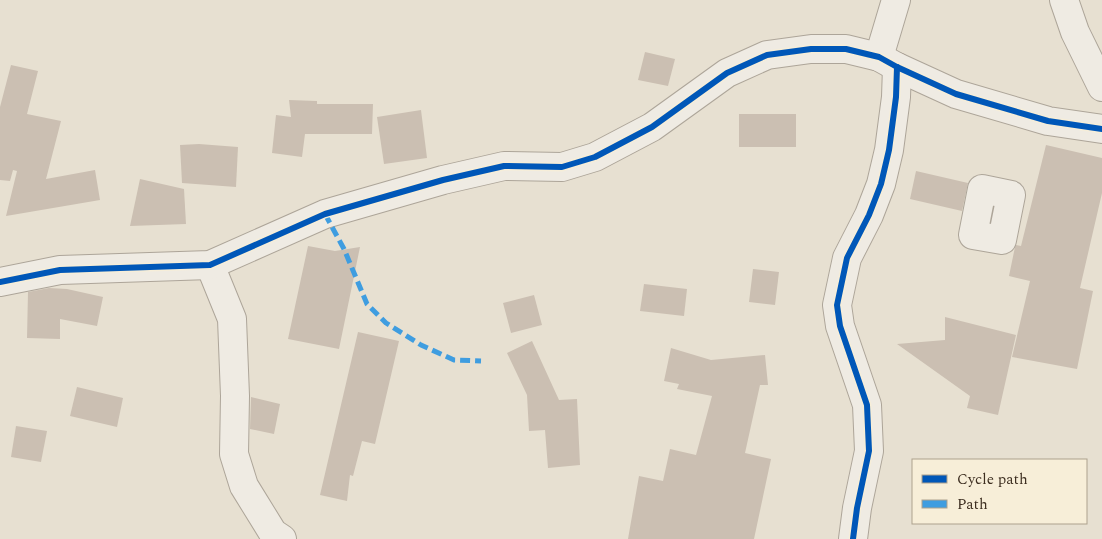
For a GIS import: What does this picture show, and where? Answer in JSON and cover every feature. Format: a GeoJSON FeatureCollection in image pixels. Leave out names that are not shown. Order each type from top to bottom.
{"type":"FeatureCollection","features":[{"type":"Feature","properties":{"kind":"street"},"geometry":{"type":"LineString","coordinates":[[854,539],[857,508],[869,451],[867,405],[840,326],[837,305],[847,258],[869,215],[881,184],[889,150],[896,97],[888,62],[896,0]]}},
{"type":"Feature","properties":{"kind":"street"},"geometry":{"type":"LineString","coordinates":[[1064,0],[1074,32],[1102,87]]}},
{"type":"Feature","properties":{"kind":"street"},"geometry":{"type":"LineString","coordinates":[[0,282],[60,270],[210,265],[325,214],[443,180],[504,166],[562,167],[595,157],[652,127],[727,73],[767,54],[811,49],[846,49],[888,62],[956,94],[1048,121],[1102,129]]}},
{"type":"Feature","properties":{"kind":"street"},"geometry":{"type":"LineString","coordinates":[[210,265],[232,319],[235,396],[234,454],[244,486],[273,533],[282,539]]}},
{"type":"Feature","properties":{"kind":"building"},"geometry":{"type":"Polygon","coordinates":[[[645,52],[675,59],[668,86],[638,80],[645,52]]]}},
{"type":"Feature","properties":{"kind":"building"},"geometry":{"type":"Polygon","coordinates":[[[11,65],[38,71],[27,114],[61,121],[46,179],[95,170],[100,200],[6,216],[17,171],[13,170],[10,181],[0,180],[0,107],[11,65]]]}},
{"type":"Feature","properties":{"kind":"building"},"geometry":{"type":"Polygon","coordinates":[[[289,100],[317,101],[317,104],[373,104],[372,134],[305,134],[302,157],[272,153],[276,115],[291,117],[289,100]]]}},
{"type":"Feature","properties":{"kind":"building"},"geometry":{"type":"Polygon","coordinates":[[[421,110],[427,158],[384,164],[377,117],[421,110]]]}},
{"type":"Feature","properties":{"kind":"building"},"geometry":{"type":"Polygon","coordinates":[[[739,114],[796,114],[796,147],[739,147],[739,114]]]}},
{"type":"Feature","properties":{"kind":"building"},"geometry":{"type":"Polygon","coordinates":[[[199,144],[238,147],[236,187],[182,183],[180,145],[199,144]]]}},
{"type":"Feature","properties":{"kind":"building"},"geometry":{"type":"Polygon","coordinates":[[[1046,145],[1102,158],[1102,193],[1080,288],[1093,291],[1077,369],[1012,357],[1030,281],[1009,276],[1015,247],[1016,245],[1021,246],[1046,145]]]}},
{"type":"Feature","properties":{"kind":"building"},"geometry":{"type":"Polygon","coordinates":[[[916,171],[968,183],[962,211],[910,199],[916,171]]]}},
{"type":"Feature","properties":{"kind":"building"},"geometry":{"type":"Polygon","coordinates":[[[140,179],[184,189],[186,224],[130,226],[140,179]]]}},
{"type":"Feature","properties":{"kind":"building"},"geometry":{"type":"Polygon","coordinates":[[[308,246],[335,251],[360,247],[339,349],[288,339],[308,246]]]}},
{"type":"Feature","properties":{"kind":"building"},"geometry":{"type":"Polygon","coordinates":[[[753,269],[779,272],[775,305],[749,302],[753,269]]]}},
{"type":"Feature","properties":{"kind":"building"},"geometry":{"type":"Polygon","coordinates":[[[644,284],[687,289],[684,316],[640,311],[644,284]]]}},
{"type":"Feature","properties":{"kind":"building"},"geometry":{"type":"Polygon","coordinates":[[[49,288],[67,289],[103,297],[97,326],[60,319],[60,339],[27,338],[28,292],[49,288]]]}},
{"type":"Feature","properties":{"kind":"building"},"geometry":{"type":"Polygon","coordinates":[[[534,295],[542,325],[511,333],[503,303],[534,295]]]}},
{"type":"Feature","properties":{"kind":"building"},"geometry":{"type":"Polygon","coordinates":[[[945,317],[1016,335],[998,415],[967,408],[970,396],[897,344],[945,340],[945,317]]]}},
{"type":"Feature","properties":{"kind":"building"},"geometry":{"type":"Polygon","coordinates":[[[358,332],[399,341],[375,444],[362,441],[353,476],[350,475],[347,501],[320,495],[358,332]]]}},
{"type":"Feature","properties":{"kind":"building"},"geometry":{"type":"Polygon","coordinates":[[[532,341],[559,400],[577,399],[580,465],[548,468],[545,430],[529,431],[527,395],[507,353],[532,341]]]}},
{"type":"Feature","properties":{"kind":"building"},"geometry":{"type":"Polygon","coordinates":[[[671,348],[711,360],[765,355],[768,385],[760,385],[745,453],[771,459],[754,539],[628,539],[639,476],[663,481],[670,449],[696,455],[712,396],[677,389],[679,384],[664,381],[671,348]]]}},
{"type":"Feature","properties":{"kind":"building"},"geometry":{"type":"Polygon","coordinates":[[[77,387],[123,398],[117,427],[70,416],[77,387]]]}},
{"type":"Feature","properties":{"kind":"building"},"geometry":{"type":"Polygon","coordinates":[[[251,397],[280,404],[274,434],[250,429],[251,397]]]}},
{"type":"Feature","properties":{"kind":"building"},"geometry":{"type":"Polygon","coordinates":[[[16,426],[47,431],[41,462],[11,457],[16,426]]]}},
{"type":"Feature","properties":{"kind":"marked path"},"geometry":{"type":"LineString","coordinates":[[325,214],[344,249],[367,304],[386,323],[421,345],[454,360],[481,361]]}},
{"type":"Feature","properties":{"kind":"cycle path"},"geometry":{"type":"LineString","coordinates":[[0,282],[60,270],[210,265],[325,214],[443,180],[504,166],[562,167],[595,157],[652,127],[727,73],[767,55],[811,49],[846,49],[879,57],[956,94],[1048,121],[1102,129]]}},
{"type":"Feature","properties":{"kind":"cycle path"},"geometry":{"type":"LineString","coordinates":[[853,539],[857,508],[869,451],[867,405],[840,326],[837,305],[847,258],[869,215],[881,184],[889,150],[896,97],[897,67]]}}]}
